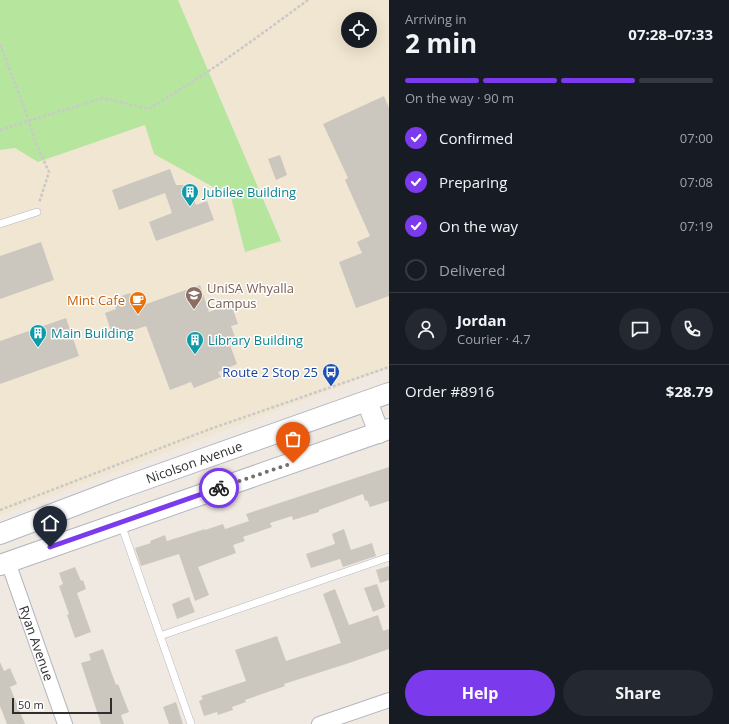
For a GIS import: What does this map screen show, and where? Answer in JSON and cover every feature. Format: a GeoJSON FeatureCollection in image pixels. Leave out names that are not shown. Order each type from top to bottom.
{"type":"FeatureCollection","features":[{"type":"Feature","properties":{"kind":"main road","name":"Nicolson Avenue"},"geometry":{"type":"LineString","coordinates":[[0,534],[125,487],[389,393]]}},
{"type":"Feature","properties":{"kind":"main road"},"geometry":{"type":"LineString","coordinates":[[4,564],[384,431],[367,401]]}},
{"type":"Feature","properties":{"kind":"street","name":"Ryan Avenue"},"geometry":{"type":"LineString","coordinates":[[4,564],[65,724]]}},
{"type":"Feature","properties":{"kind":"street"},"geometry":{"type":"LineString","coordinates":[[319,724],[356,718],[389,700]]}},
{"type":"Feature","properties":{"kind":"lane"},"geometry":{"type":"LineString","coordinates":[[0,224],[37,212]]}},
{"type":"Feature","properties":{"kind":"lane"},"geometry":{"type":"LineString","coordinates":[[121,523],[191,724]]}},
{"type":"Feature","properties":{"kind":"lane"},"geometry":{"type":"LineString","coordinates":[[160,636],[389,557]]}},
{"type":"Feature","properties":{"kind":"path"},"geometry":{"type":"LineString","coordinates":[[0,130],[103,98],[148,109],[174,94],[227,59],[308,0]]}},
{"type":"Feature","properties":{"kind":"path"},"geometry":{"type":"LineString","coordinates":[[0,44],[29,121],[34,139],[49,172],[37,212]]}},
{"type":"Feature","properties":{"kind":"path"},"geometry":{"type":"LineString","coordinates":[[0,510],[210,429],[389,367]]}},
{"type":"Feature","properties":{"kind":"shaded area","name":"UniSA Whyalla Campus"},"geometry":{"type":"Polygon","coordinates":[[[178,0],[389,0],[389,368],[0,515],[0,150],[15,148],[38,162],[145,125],[154,154],[231,197],[245,252],[281,240],[178,0]]]}},
{"type":"Feature","properties":{"kind":"green space"},"geometry":{"type":"Polygon","coordinates":[[[0,0],[178,0],[281,241],[245,252],[231,197],[154,154],[145,125],[38,162],[15,148],[0,150],[0,0]]]}},
{"type":"Feature","properties":{"kind":"building"},"geometry":{"type":"Polygon","coordinates":[[[384,96],[389,108],[389,296],[356,308],[339,262],[362,253],[357,242],[370,236],[345,180],[348,178],[323,124],[384,96]]]}},
{"type":"Feature","properties":{"kind":"building"},"geometry":{"type":"Polygon","coordinates":[[[280,155],[287,175],[276,180],[268,159],[280,155]]]}},
{"type":"Feature","properties":{"kind":"building","name":"Jubilee Building"},"geometry":{"type":"Polygon","coordinates":[[[170,169],[176,185],[183,185],[190,190],[196,205],[207,201],[214,220],[156,241],[149,222],[172,213],[165,193],[119,210],[112,190],[170,169]]]}},
{"type":"Feature","properties":{"kind":"building"},"geometry":{"type":"Polygon","coordinates":[[[41,242],[54,280],[0,299],[0,256],[41,242]]]}},
{"type":"Feature","properties":{"kind":"building","name":"Library Building"},"geometry":{"type":"Polygon","coordinates":[[[200,285],[209,312],[231,304],[238,324],[231,326],[237,342],[230,345],[237,364],[218,372],[221,377],[194,388],[191,382],[170,390],[146,326],[113,337],[105,313],[116,309],[113,299],[130,293],[135,308],[200,285]]]}},
{"type":"Feature","properties":{"kind":"building","name":"Main Building"},"geometry":{"type":"Polygon","coordinates":[[[66,318],[79,356],[0,384],[0,341],[66,318]]]}},
{"type":"Feature","properties":{"kind":"building"},"geometry":{"type":"Polygon","coordinates":[[[389,467],[389,501],[370,507],[367,500],[365,501],[363,494],[319,510],[319,512],[293,520],[292,516],[270,523],[272,527],[243,537],[245,541],[233,545],[236,553],[198,567],[209,595],[195,601],[179,554],[141,566],[135,548],[151,543],[150,541],[165,535],[167,541],[223,524],[225,529],[249,521],[246,514],[389,467]]]}},
{"type":"Feature","properties":{"kind":"building"},"geometry":{"type":"Polygon","coordinates":[[[344,529],[351,550],[372,543],[376,556],[343,567],[340,559],[311,568],[306,554],[335,544],[332,534],[344,529]]]}},
{"type":"Feature","properties":{"kind":"building"},"geometry":{"type":"Polygon","coordinates":[[[389,566],[389,580],[380,583],[376,570],[389,566]]]}},
{"type":"Feature","properties":{"kind":"building"},"geometry":{"type":"Polygon","coordinates":[[[75,567],[81,581],[83,580],[86,589],[77,593],[91,632],[75,638],[67,615],[69,614],[59,586],[63,584],[59,573],[75,567]]]}},
{"type":"Feature","properties":{"kind":"building"},"geometry":{"type":"Polygon","coordinates":[[[377,584],[385,607],[373,612],[364,588],[377,584]]]}},
{"type":"Feature","properties":{"kind":"building"},"geometry":{"type":"Polygon","coordinates":[[[335,589],[349,625],[378,615],[383,631],[389,629],[389,649],[284,684],[285,686],[245,700],[246,702],[232,707],[233,710],[218,715],[217,712],[204,716],[199,701],[203,699],[201,696],[246,681],[235,650],[277,636],[286,661],[341,643],[323,594],[335,589]]]}},
{"type":"Feature","properties":{"kind":"building"},"geometry":{"type":"Polygon","coordinates":[[[189,597],[195,612],[177,619],[172,604],[189,597]]]}},
{"type":"Feature","properties":{"kind":"building"},"geometry":{"type":"Polygon","coordinates":[[[103,649],[116,685],[118,684],[129,712],[121,715],[124,724],[101,724],[81,663],[91,660],[89,654],[103,649]]]}},
{"type":"Feature","properties":{"kind":"building"},"geometry":{"type":"Polygon","coordinates":[[[0,662],[4,671],[10,668],[17,684],[10,687],[25,724],[7,724],[0,706],[0,662]]]}},
{"type":"Feature","properties":{"kind":"building"},"geometry":{"type":"Polygon","coordinates":[[[176,702],[183,724],[169,724],[163,707],[176,702]]]}},
{"type":"Feature","properties":{"kind":"way so far"},"geometry":{"type":"LineString","coordinates":[[219,488],[293,463]]}},
{"type":"Feature","properties":{"kind":"place","name":"Jubilee Building"},"geometry":{"type":"Point","coordinates":[190,207]}},
{"type":"Feature","properties":{"kind":"place","name":"UniSA Whyalla Campus"},"geometry":{"type":"Point","coordinates":[194,310]}},
{"type":"Feature","properties":{"kind":"place","name":"Mint Cafe"},"geometry":{"type":"Point","coordinates":[138,315]}},
{"type":"Feature","properties":{"kind":"place","name":"Main Building"},"geometry":{"type":"Point","coordinates":[38,348]}},
{"type":"Feature","properties":{"kind":"place","name":"Library Building"},"geometry":{"type":"Point","coordinates":[195,355]}},
{"type":"Feature","properties":{"kind":"place","name":"Route 2 Stop 25"},"geometry":{"type":"Point","coordinates":[331,387]}},
{"type":"Feature","properties":{"kind":"route"},"geometry":{"type":"LineString","coordinates":[[50,547],[219,488]]}}]}
